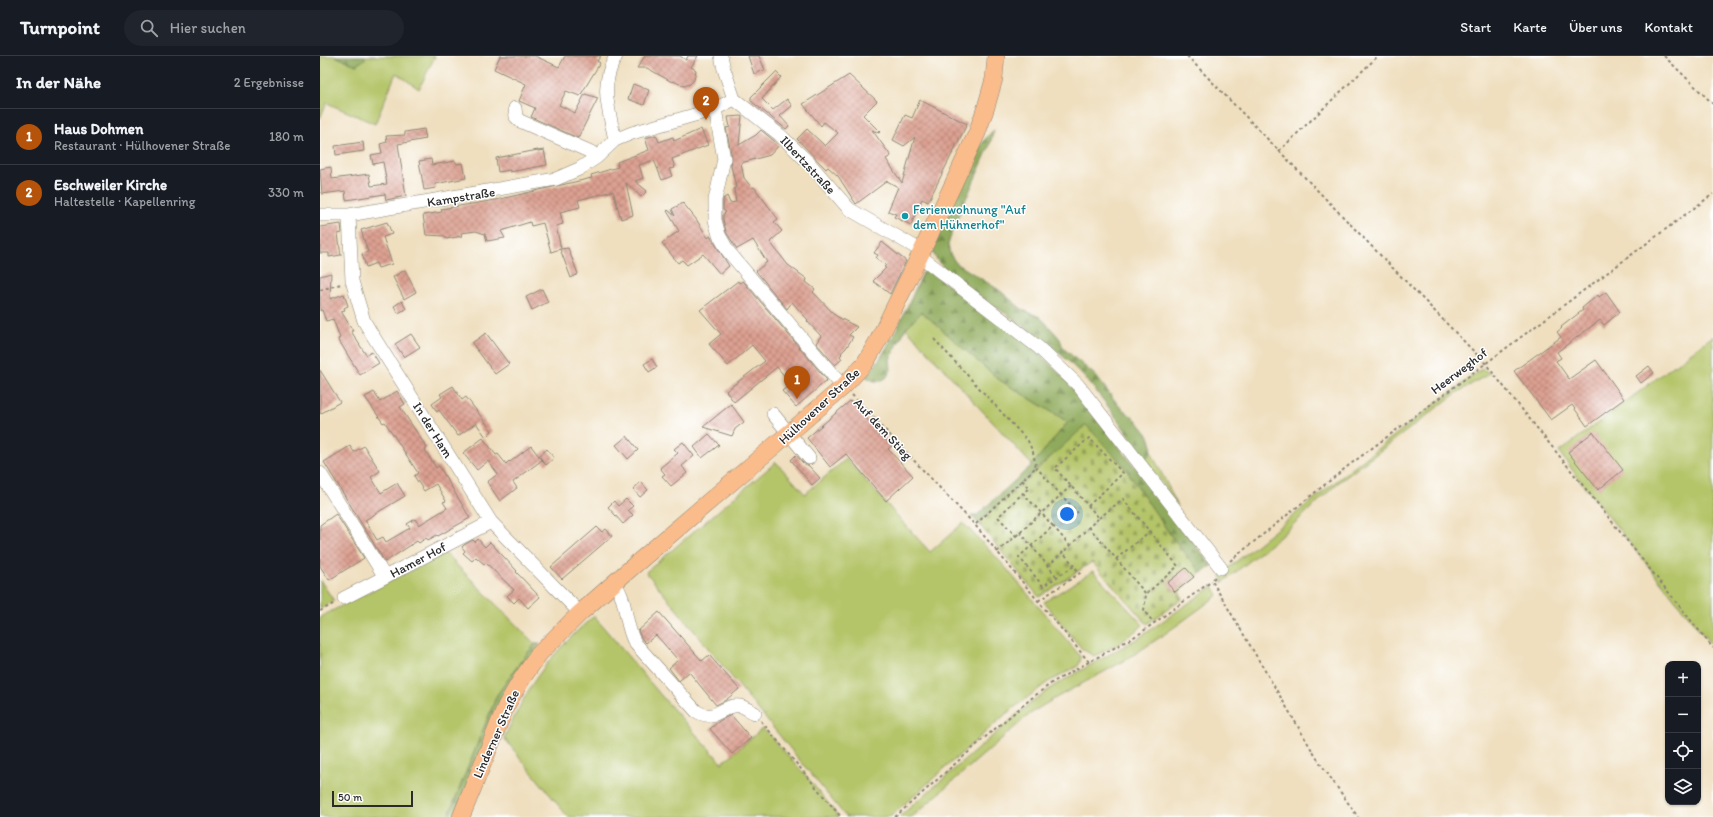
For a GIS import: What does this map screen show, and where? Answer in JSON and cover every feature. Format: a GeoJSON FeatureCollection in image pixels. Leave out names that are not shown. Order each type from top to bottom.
{"type":"FeatureCollection","features":[{"type":"Feature","properties":{"kind":"main road","name":"Hülhovener Straße"},"geometry":{"type":"LineString","coordinates":[[539,654],[614,582],[844,387],[868,357],[921,254],[977,133],[994,79],[996,56]]}},
{"type":"Feature","properties":{"kind":"main road","name":"Linderner Straße"},"geometry":{"type":"LineString","coordinates":[[461,817],[506,706],[521,680],[539,654]]}},
{"type":"Feature","properties":{"kind":"street"},"geometry":{"type":"LineString","coordinates":[[616,56],[609,68],[606,80],[607,98],[615,140],[632,133],[715,109],[734,99],[721,56]]}},
{"type":"Feature","properties":{"kind":"street","name":"Ilbertzstraße"},"geometry":{"type":"LineString","coordinates":[[734,99],[780,135],[810,164],[849,210],[921,254],[1038,347],[1078,385],[1221,568]]}},
{"type":"Feature","properties":{"kind":"street"},"geometry":{"type":"LineString","coordinates":[[515,108],[516,117],[520,121],[591,152],[597,157]]}},
{"type":"Feature","properties":{"kind":"street","name":"Auf dem Stieg"},"geometry":{"type":"LineString","coordinates":[[715,109],[724,158],[715,200],[714,220],[719,235],[728,251],[844,387]]}},
{"type":"Feature","properties":{"kind":"street","name":"Kampstraße"},"geometry":{"type":"LineString","coordinates":[[320,215],[349,215],[530,185],[556,179],[579,170],[597,157],[615,140]]}},
{"type":"Feature","properties":{"kind":"street","name":"In der Ham"},"geometry":{"type":"LineString","coordinates":[[349,215],[352,281],[362,314],[370,331],[491,522],[580,613]]}},
{"type":"Feature","properties":{"kind":"street"},"geometry":{"type":"LineString","coordinates":[[773,414],[809,458]]}},
{"type":"Feature","properties":{"kind":"street"},"geometry":{"type":"LineString","coordinates":[[320,473],[385,578]]}},
{"type":"Feature","properties":{"kind":"street","name":"Hamer Hof"},"geometry":{"type":"LineString","coordinates":[[344,598],[491,522]]}},
{"type":"Feature","properties":{"kind":"street"},"geometry":{"type":"LineString","coordinates":[[614,582],[621,591],[630,635],[635,643],[696,711],[702,715],[710,716],[733,706],[741,706],[755,713]]}},
{"type":"Feature","properties":{"kind":"path"},"geometry":{"type":"LineString","coordinates":[[1187,56],[1484,363],[1713,648]]}},
{"type":"Feature","properties":{"kind":"path"},"geometry":{"type":"LineString","coordinates":[[1279,151],[1378,56]]}},
{"type":"Feature","properties":{"kind":"path"},"geometry":{"type":"LineString","coordinates":[[1664,56],[1713,104]]}},
{"type":"Feature","properties":{"kind":"path","name":"Heerweghof"},"geometry":{"type":"LineString","coordinates":[[895,817],[990,732],[1033,697],[1053,682],[1117,648],[1212,581],[1221,568],[1348,466],[1484,363],[1713,194]]}},
{"type":"Feature","properties":{"kind":"path"},"geometry":{"type":"LineString","coordinates":[[320,290],[352,281]]}},
{"type":"Feature","properties":{"kind":"path"},"geometry":{"type":"LineString","coordinates":[[934,339],[1028,440],[1033,452],[1036,467],[1078,513]]}},
{"type":"Feature","properties":{"kind":"path","name":"Auf dem Stieg"},"geometry":{"type":"LineString","coordinates":[[844,387],[975,525],[1089,662]]}},
{"type":"Feature","properties":{"kind":"path"},"geometry":{"type":"LineString","coordinates":[[1088,506],[1123,473],[1089,438],[1055,468],[1088,506],[1099,518]]}},
{"type":"Feature","properties":{"kind":"path"},"geometry":{"type":"LineString","coordinates":[[975,525],[1036,467]]}},
{"type":"Feature","properties":{"kind":"path"},"geometry":{"type":"LineString","coordinates":[[1016,536],[998,517],[1029,488],[1022,480]]}},
{"type":"Feature","properties":{"kind":"path"},"geometry":{"type":"LineString","coordinates":[[997,552],[1071,486]]}},
{"type":"Feature","properties":{"kind":"path"},"geometry":{"type":"LineString","coordinates":[[1022,494],[1070,546]]}},
{"type":"Feature","properties":{"kind":"path"},"geometry":{"type":"LineString","coordinates":[[1048,566],[1099,518],[1123,499],[1178,566],[1146,594],[1144,611],[1154,623]]}},
{"type":"Feature","properties":{"kind":"path"},"geometry":{"type":"LineString","coordinates":[[1053,526],[1019,557],[1043,586],[1074,566]]}},
{"type":"Feature","properties":{"kind":"path"},"geometry":{"type":"LineString","coordinates":[[1089,527],[1146,594]]}},
{"type":"Feature","properties":{"kind":"path"},"geometry":{"type":"LineString","coordinates":[[1116,559],[1150,530]]}},
{"type":"Feature","properties":{"kind":"path"},"geometry":{"type":"LineString","coordinates":[[1020,532],[1057,577]]}},
{"type":"Feature","properties":{"kind":"path"},"geometry":{"type":"LineString","coordinates":[[1038,601],[1080,573],[1063,552]]}},
{"type":"Feature","properties":{"kind":"path"},"geometry":{"type":"LineString","coordinates":[[1212,581],[1316,757],[1358,817]]}},
{"type":"Feature","properties":{"kind":"path"},"geometry":{"type":"LineString","coordinates":[[320,611],[344,598]]}},
{"type":"Feature","properties":{"kind":"path"},"geometry":{"type":"LineString","coordinates":[[755,713],[841,817]]}},
{"type":"Feature","properties":{"kind":"green space"},"geometry":{"type":"Polygon","coordinates":[[[320,56],[335,56],[356,65],[365,59],[364,56],[435,56],[419,89],[396,73],[375,124],[327,103],[320,118],[320,56]]]}},
{"type":"Feature","properties":{"kind":"green space"},"geometry":{"type":"Polygon","coordinates":[[[335,56],[364,56],[365,59],[356,65],[335,56]]]}},
{"type":"Feature","properties":{"kind":"green space"},"geometry":{"type":"Polygon","coordinates":[[[994,130],[989,147],[953,228],[948,245],[950,254],[956,263],[999,290],[1023,310],[1040,317],[1060,339],[1063,348],[1096,376],[1119,406],[1137,421],[1149,436],[1152,446],[1151,452],[1145,459],[1101,397],[1064,357],[1042,339],[959,282],[941,265],[935,257],[933,250],[966,175],[981,145],[994,130]]]}},
{"type":"Feature","properties":{"kind":"green space"},"geometry":{"type":"Polygon","coordinates":[[[925,269],[990,314],[1040,354],[1072,386],[1212,566],[1201,573],[1171,536],[1122,464],[1086,425],[978,523],[971,515],[977,515],[1032,465],[1068,422],[998,379],[922,312],[906,328],[890,359],[891,370],[886,378],[880,381],[874,381],[866,377],[875,366],[891,339],[925,269]]]}},
{"type":"Feature","properties":{"kind":"green space"},"geometry":{"type":"Polygon","coordinates":[[[921,311],[998,379],[1068,422],[1032,465],[906,328],[921,311]]]}},
{"type":"Feature","properties":{"kind":"green space"},"geometry":{"type":"Polygon","coordinates":[[[1713,336],[1713,647],[1585,487],[1559,452],[1713,336]]]}},
{"type":"Feature","properties":{"kind":"green space"},"geometry":{"type":"Polygon","coordinates":[[[1482,369],[1490,373],[1455,394],[1338,483],[1281,536],[1222,583],[1221,574],[1350,470],[1482,369]]]}},
{"type":"Feature","properties":{"kind":"green space"},"geometry":{"type":"Polygon","coordinates":[[[1086,425],[1122,464],[1171,536],[1201,573],[1179,591],[1182,599],[1147,624],[1092,562],[1039,597],[978,523],[1086,425]]]}},
{"type":"Feature","properties":{"kind":"green space"},"geometry":{"type":"Polygon","coordinates":[[[1151,452],[1178,506],[1145,459],[1151,452]]]}},
{"type":"Feature","properties":{"kind":"green space"},"geometry":{"type":"Polygon","coordinates":[[[846,459],[930,552],[963,523],[1000,561],[1081,657],[1078,666],[1048,682],[1007,713],[890,817],[846,817],[646,572],[776,462],[805,494],[846,459]]]}},
{"type":"Feature","properties":{"kind":"green space"},"geometry":{"type":"Polygon","coordinates":[[[445,553],[535,644],[497,695],[448,817],[320,817],[320,617],[445,553]]]}},
{"type":"Feature","properties":{"kind":"green space"},"geometry":{"type":"Polygon","coordinates":[[[1093,571],[1143,625],[1119,644],[1094,656],[1082,649],[1044,602],[1093,571]]]}},
{"type":"Feature","properties":{"kind":"green space"},"geometry":{"type":"Polygon","coordinates":[[[320,580],[334,601],[320,609],[320,580]]]}},
{"type":"Feature","properties":{"kind":"green space"},"geometry":{"type":"Polygon","coordinates":[[[1213,586],[1218,595],[1190,616],[1127,659],[1043,705],[1030,714],[912,817],[899,817],[1034,700],[1055,685],[1140,637],[1213,586]]]}},
{"type":"Feature","properties":{"kind":"green space"},"geometry":{"type":"Polygon","coordinates":[[[594,616],[665,700],[722,763],[763,728],[808,778],[839,817],[568,817],[504,738],[519,707],[537,677],[550,660],[578,630],[594,616]]]}},
{"type":"Feature","properties":{"kind":"green space"},"geometry":{"type":"Polygon","coordinates":[[[535,644],[540,644],[455,817],[448,817],[497,695],[535,644]]]}},
{"type":"Feature","properties":{"kind":"building"},"geometry":{"type":"Polygon","coordinates":[[[500,56],[535,56],[559,67],[565,56],[601,56],[597,61],[600,63],[580,96],[566,91],[559,105],[575,113],[585,94],[598,98],[578,138],[531,117],[535,108],[519,101],[526,84],[494,69],[500,56]]]}},
{"type":"Feature","properties":{"kind":"building"},"geometry":{"type":"Polygon","coordinates":[[[645,56],[680,56],[686,60],[688,56],[698,56],[691,67],[696,70],[694,80],[690,84],[684,86],[673,81],[672,82],[647,68],[637,68],[645,56]]]}},
{"type":"Feature","properties":{"kind":"building"},"geometry":{"type":"Polygon","coordinates":[[[748,56],[759,56],[765,70],[754,74],[748,56]]]}},
{"type":"Feature","properties":{"kind":"building"},"geometry":{"type":"Polygon","coordinates":[[[776,72],[781,77],[762,99],[773,110],[787,99],[792,106],[780,116],[789,126],[786,129],[751,101],[751,97],[776,72]]]}},
{"type":"Feature","properties":{"kind":"building"},"geometry":{"type":"Polygon","coordinates":[[[849,75],[877,101],[863,115],[880,132],[879,133],[872,130],[891,156],[886,159],[902,183],[915,137],[904,146],[893,140],[905,115],[912,118],[920,100],[967,124],[928,202],[922,199],[911,225],[894,217],[896,214],[888,211],[898,187],[887,181],[856,204],[838,176],[828,167],[826,169],[797,139],[807,129],[825,146],[838,133],[824,122],[821,126],[803,104],[849,75]]]}},
{"type":"Feature","properties":{"kind":"building"},"geometry":{"type":"Polygon","coordinates":[[[633,84],[649,90],[644,105],[628,99],[633,84]]]}},
{"type":"Feature","properties":{"kind":"building"},"geometry":{"type":"Polygon","coordinates":[[[742,116],[739,145],[756,135],[761,130],[779,145],[770,155],[741,163],[744,178],[752,188],[754,187],[778,219],[774,222],[782,231],[770,242],[788,265],[807,279],[806,282],[815,289],[813,292],[836,316],[857,327],[849,335],[853,337],[841,353],[842,354],[840,356],[842,359],[835,365],[816,343],[821,336],[807,321],[808,320],[792,302],[787,309],[756,271],[767,262],[753,240],[737,249],[726,232],[723,215],[726,212],[723,210],[723,199],[727,196],[730,203],[736,202],[734,189],[736,187],[731,166],[732,158],[726,128],[730,127],[728,117],[742,116]]]}},
{"type":"Feature","properties":{"kind":"building"},"geometry":{"type":"Polygon","coordinates":[[[424,129],[426,139],[398,144],[406,196],[386,200],[385,194],[346,200],[345,191],[322,194],[320,169],[331,167],[332,179],[369,174],[371,186],[387,184],[383,162],[373,164],[371,155],[382,153],[380,144],[387,142],[386,136],[405,135],[405,132],[424,129]]]}},
{"type":"Feature","properties":{"kind":"building"},"geometry":{"type":"Polygon","coordinates":[[[701,129],[708,145],[672,159],[675,168],[669,169],[672,176],[662,180],[654,160],[639,165],[643,178],[635,181],[647,191],[641,197],[626,183],[633,215],[621,219],[613,191],[578,200],[580,207],[560,212],[563,224],[556,226],[561,249],[568,248],[578,274],[571,278],[560,249],[551,252],[543,223],[531,226],[530,222],[501,231],[505,238],[487,241],[485,234],[476,231],[461,233],[462,236],[446,239],[445,236],[426,235],[423,215],[442,212],[441,209],[496,200],[592,178],[591,175],[618,167],[617,162],[649,150],[645,138],[656,135],[659,142],[673,137],[674,141],[701,129]]]}},
{"type":"Feature","properties":{"kind":"building"},"geometry":{"type":"Polygon","coordinates":[[[363,142],[364,151],[336,155],[335,146],[363,142]]]}},
{"type":"Feature","properties":{"kind":"building"},"geometry":{"type":"Polygon","coordinates":[[[544,150],[547,165],[510,172],[510,170],[498,172],[496,158],[544,150]]]}},
{"type":"Feature","properties":{"kind":"building"},"geometry":{"type":"Polygon","coordinates":[[[431,159],[432,165],[455,161],[457,164],[463,163],[466,178],[435,184],[436,188],[424,190],[419,161],[431,159]]]}},
{"type":"Feature","properties":{"kind":"building"},"geometry":{"type":"Polygon","coordinates":[[[683,203],[696,219],[708,238],[710,236],[729,266],[720,274],[703,254],[687,265],[682,260],[678,263],[662,243],[679,231],[667,211],[668,210],[675,216],[672,209],[683,203]]]}},
{"type":"Feature","properties":{"kind":"building"},"geometry":{"type":"Polygon","coordinates":[[[387,222],[392,234],[383,237],[392,264],[378,268],[376,263],[366,267],[362,254],[368,252],[361,230],[387,222]]]}},
{"type":"Feature","properties":{"kind":"building"},"geometry":{"type":"Polygon","coordinates":[[[341,224],[342,233],[338,234],[341,255],[329,257],[329,253],[320,253],[320,227],[341,224]]]}},
{"type":"Feature","properties":{"kind":"building"},"geometry":{"type":"Polygon","coordinates":[[[882,242],[906,261],[890,294],[873,281],[886,268],[884,267],[886,265],[876,258],[878,255],[874,253],[882,242]]]}},
{"type":"Feature","properties":{"kind":"building"},"geometry":{"type":"Polygon","coordinates":[[[405,270],[416,292],[404,299],[393,277],[405,270]]]}},
{"type":"Feature","properties":{"kind":"building"},"geometry":{"type":"Polygon","coordinates":[[[331,273],[330,299],[344,294],[348,306],[344,308],[345,310],[341,311],[353,331],[351,331],[366,355],[372,352],[379,363],[360,375],[338,339],[340,338],[333,319],[326,321],[322,310],[320,311],[320,276],[331,273]]]}},
{"type":"Feature","properties":{"kind":"building"},"geometry":{"type":"Polygon","coordinates":[[[738,281],[739,283],[743,281],[827,380],[796,407],[782,391],[791,384],[777,367],[734,402],[726,391],[765,361],[752,345],[728,366],[709,344],[721,334],[700,310],[738,281]]]}},
{"type":"Feature","properties":{"kind":"building"},"geometry":{"type":"Polygon","coordinates":[[[542,289],[548,302],[532,310],[526,297],[542,289]]]}},
{"type":"Feature","properties":{"kind":"building"},"geometry":{"type":"Polygon","coordinates":[[[1606,292],[1620,312],[1604,325],[1600,320],[1557,352],[1561,358],[1556,361],[1569,379],[1596,360],[1624,399],[1587,426],[1572,405],[1551,420],[1514,371],[1561,337],[1557,332],[1562,328],[1561,327],[1583,310],[1582,308],[1598,295],[1599,297],[1606,292]]]}},
{"type":"Feature","properties":{"kind":"building"},"geometry":{"type":"Polygon","coordinates":[[[402,301],[406,309],[398,313],[394,306],[402,301]]]}},
{"type":"Feature","properties":{"kind":"building"},"geometry":{"type":"Polygon","coordinates":[[[486,333],[509,364],[495,374],[472,343],[486,333]]]}},
{"type":"Feature","properties":{"kind":"building"},"geometry":{"type":"Polygon","coordinates":[[[411,334],[420,347],[404,357],[395,344],[411,334]]]}},
{"type":"Feature","properties":{"kind":"building"},"geometry":{"type":"Polygon","coordinates":[[[652,359],[657,367],[649,372],[644,364],[652,359]]]}},
{"type":"Feature","properties":{"kind":"building"},"geometry":{"type":"Polygon","coordinates":[[[1649,366],[1654,373],[1641,383],[1636,376],[1649,366]]]}},
{"type":"Feature","properties":{"kind":"building"},"geometry":{"type":"Polygon","coordinates":[[[320,370],[340,402],[320,414],[320,370]]]}},
{"type":"Feature","properties":{"kind":"building"},"geometry":{"type":"Polygon","coordinates":[[[453,386],[462,400],[466,397],[492,431],[486,437],[476,423],[458,436],[439,410],[437,412],[432,404],[442,397],[440,394],[453,386]]]}},
{"type":"Feature","properties":{"kind":"building"},"geometry":{"type":"Polygon","coordinates":[[[397,391],[405,404],[400,407],[427,448],[425,450],[436,468],[439,466],[470,518],[438,536],[437,535],[428,540],[426,538],[419,543],[417,541],[385,562],[324,462],[350,446],[354,452],[364,446],[380,471],[371,477],[381,493],[397,483],[405,496],[365,520],[377,540],[383,537],[386,542],[410,528],[407,524],[415,519],[419,525],[447,508],[443,502],[446,501],[436,484],[424,491],[414,476],[418,473],[385,422],[383,423],[365,397],[374,392],[380,402],[397,391]]]}},
{"type":"Feature","properties":{"kind":"building"},"geometry":{"type":"Polygon","coordinates":[[[850,401],[892,446],[888,449],[913,476],[886,501],[846,454],[830,467],[807,438],[850,401]]]}},
{"type":"Feature","properties":{"kind":"building"},"geometry":{"type":"Polygon","coordinates":[[[731,404],[744,422],[735,429],[732,436],[703,427],[731,404]]]}},
{"type":"Feature","properties":{"kind":"building"},"geometry":{"type":"Polygon","coordinates":[[[1593,432],[1623,470],[1598,490],[1568,452],[1593,432]]]}},
{"type":"Feature","properties":{"kind":"building"},"geometry":{"type":"Polygon","coordinates":[[[709,434],[719,445],[702,458],[694,447],[709,434]]]}},
{"type":"Feature","properties":{"kind":"building"},"geometry":{"type":"Polygon","coordinates":[[[627,436],[638,450],[628,459],[616,445],[627,436]]]}},
{"type":"Feature","properties":{"kind":"building"},"geometry":{"type":"Polygon","coordinates":[[[483,438],[496,455],[498,454],[506,464],[531,446],[542,460],[513,482],[517,488],[500,501],[487,482],[498,474],[488,461],[477,470],[463,453],[483,438]]]}},
{"type":"Feature","properties":{"kind":"building"},"geometry":{"type":"Polygon","coordinates":[[[683,442],[694,456],[682,466],[687,473],[671,486],[662,476],[665,474],[660,468],[678,453],[674,449],[683,442]]]}},
{"type":"Feature","properties":{"kind":"building"},"geometry":{"type":"Polygon","coordinates":[[[547,449],[554,458],[546,465],[539,456],[547,449]]]}},
{"type":"Feature","properties":{"kind":"building"},"geometry":{"type":"Polygon","coordinates":[[[796,455],[820,478],[812,485],[791,460],[796,455]]]}},
{"type":"Feature","properties":{"kind":"building"},"geometry":{"type":"Polygon","coordinates":[[[641,482],[648,490],[640,497],[633,489],[641,482]]]}},
{"type":"Feature","properties":{"kind":"building"},"geometry":{"type":"Polygon","coordinates":[[[626,499],[633,506],[628,510],[633,515],[623,524],[608,507],[614,501],[618,506],[626,499]]]}},
{"type":"Feature","properties":{"kind":"building"},"geometry":{"type":"Polygon","coordinates":[[[336,514],[364,558],[329,580],[320,566],[320,525],[336,514]]]}},
{"type":"Feature","properties":{"kind":"building"},"geometry":{"type":"Polygon","coordinates":[[[597,527],[602,532],[606,529],[612,536],[562,579],[551,567],[597,527]]]}},
{"type":"Feature","properties":{"kind":"building"},"geometry":{"type":"Polygon","coordinates":[[[478,539],[485,547],[490,542],[540,597],[528,608],[519,598],[514,603],[507,596],[514,590],[486,563],[484,564],[476,557],[472,561],[463,553],[465,551],[462,547],[464,545],[473,540],[475,542],[478,539]]]}},
{"type":"Feature","properties":{"kind":"building"},"geometry":{"type":"Polygon","coordinates":[[[1186,568],[1194,577],[1175,592],[1167,583],[1186,568]]]}},
{"type":"Feature","properties":{"kind":"building"},"geometry":{"type":"Polygon","coordinates":[[[659,612],[702,661],[709,655],[739,689],[726,700],[716,705],[689,672],[679,681],[669,668],[678,660],[656,635],[646,643],[638,631],[659,612]]]}},
{"type":"Feature","properties":{"kind":"building"},"geometry":{"type":"Polygon","coordinates":[[[731,715],[751,738],[732,754],[710,729],[719,721],[731,715]]]}},
{"type":"Feature","properties":{"kind":"place","name":"Eschweiler Kirche"},"geometry":{"type":"Point","coordinates":[706,120]}},
{"type":"Feature","properties":{"kind":"place","name":"Ferienwohnung \"Auf dem Hühnerhof\""},"geometry":{"type":"Point","coordinates":[905,216]}},
{"type":"Feature","properties":{"kind":"place","name":"Haus Dohmen"},"geometry":{"type":"Point","coordinates":[797,399]}}]}
